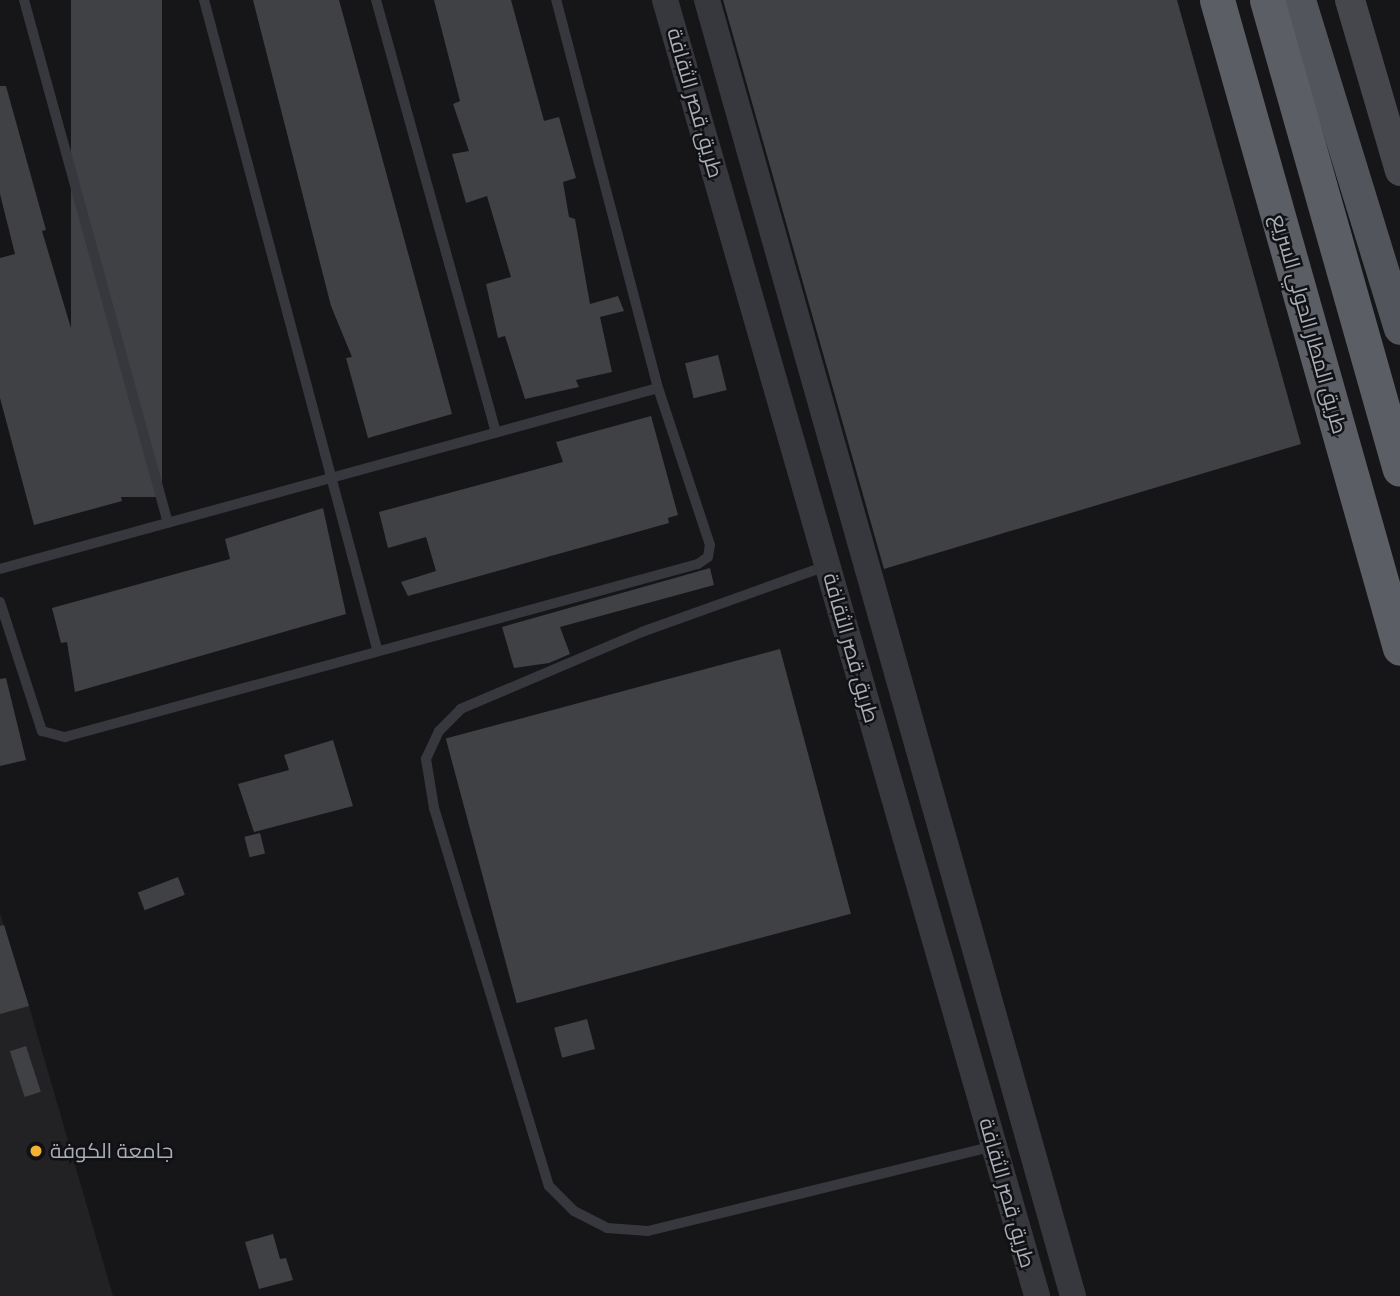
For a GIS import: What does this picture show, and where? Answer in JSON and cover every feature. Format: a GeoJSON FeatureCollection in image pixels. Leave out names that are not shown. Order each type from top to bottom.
{"type":"FeatureCollection","features":[{"type":"Feature","properties":{"kind":"highway","name":"طريق المطار الحولي السريع"},"geometry":{"type":"LineString","coordinates":[[1217,0],[1400,648]]}},
{"type":"Feature","properties":{"kind":"highway"},"geometry":{"type":"LineString","coordinates":[[1267,0],[1400,469]]}},
{"type":"Feature","properties":{"kind":"main road"},"geometry":{"type":"LineString","coordinates":[[1299,0],[1400,328]]}},
{"type":"Feature","properties":{"kind":"main road"},"geometry":{"type":"LineString","coordinates":[[1350,0],[1400,172]]}},
{"type":"Feature","properties":{"kind":"street","name":"طريق قصر الثقافة"},"geometry":{"type":"LineString","coordinates":[[665,0],[1037,1296]]}},
{"type":"Feature","properties":{"kind":"street","name":"طريق قصر الثقافة"},"geometry":{"type":"LineString","coordinates":[[707,0],[1073,1296]]}},
{"type":"Feature","properties":{"kind":"lane"},"geometry":{"type":"LineString","coordinates":[[24,0],[168,523]]}},
{"type":"Feature","properties":{"kind":"lane"},"geometry":{"type":"LineString","coordinates":[[204,0],[377,649]]}},
{"type":"Feature","properties":{"kind":"lane"},"geometry":{"type":"LineString","coordinates":[[376,0],[496,432]]}},
{"type":"Feature","properties":{"kind":"lane"},"geometry":{"type":"LineString","coordinates":[[0,602],[42,731],[51,737],[65,737],[377,649],[698,564],[708,557],[710,545],[659,388],[556,0]]}},
{"type":"Feature","properties":{"kind":"lane"},"geometry":{"type":"LineString","coordinates":[[0,569],[659,388]]}},
{"type":"Feature","properties":{"kind":"lane"},"geometry":{"type":"LineString","coordinates":[[828,566],[642,632],[461,709],[439,731],[426,759],[434,808],[549,1186],[574,1211],[607,1228],[648,1231],[994,1146]]}},
{"type":"Feature","properties":{"kind":"shaded area","name":"جامعة الكوفة"},"geometry":{"type":"Polygon","coordinates":[[[0,913],[29,1006],[113,1296],[0,1296],[0,913]]]}},
{"type":"Feature","properties":{"kind":"building"},"geometry":{"type":"Polygon","coordinates":[[[71,0],[162,0],[162,497],[71,497],[71,0]]]}},
{"type":"Feature","properties":{"kind":"building"},"geometry":{"type":"Polygon","coordinates":[[[253,0],[339,0],[452,414],[368,438],[346,358],[352,357],[331,306],[253,0]]]}},
{"type":"Feature","properties":{"kind":"building"},"geometry":{"type":"Polygon","coordinates":[[[434,0],[511,0],[544,121],[559,117],[576,178],[563,182],[569,217],[575,219],[590,304],[618,296],[624,311],[600,317],[612,372],[576,380],[579,387],[525,399],[505,336],[498,338],[486,284],[511,277],[487,196],[466,203],[452,154],[469,151],[453,104],[460,101],[434,0]]]}},
{"type":"Feature","properties":{"kind":"building"},"geometry":{"type":"Polygon","coordinates":[[[723,0],[1177,0],[1301,444],[884,569],[723,0]]]}},
{"type":"Feature","properties":{"kind":"building"},"geometry":{"type":"Polygon","coordinates":[[[0,86],[6,86],[46,230],[42,231],[73,335],[77,334],[122,501],[34,525],[0,398],[0,258],[15,254],[0,194],[0,86]]]}},
{"type":"Feature","properties":{"kind":"building"},"geometry":{"type":"Polygon","coordinates":[[[718,355],[727,390],[694,398],[685,363],[718,355]]]}},
{"type":"Feature","properties":{"kind":"building"},"geometry":{"type":"Polygon","coordinates":[[[651,416],[678,515],[668,518],[669,523],[408,596],[401,582],[436,571],[426,537],[388,548],[379,512],[563,462],[556,442],[651,416]]]}},
{"type":"Feature","properties":{"kind":"building"},"geometry":{"type":"Polygon","coordinates":[[[323,508],[346,614],[75,692],[67,642],[61,643],[52,608],[230,559],[225,539],[323,508]]]}},
{"type":"Feature","properties":{"kind":"building"},"geometry":{"type":"Polygon","coordinates":[[[710,568],[714,585],[560,627],[570,654],[549,663],[514,668],[502,627],[710,568]]]}},
{"type":"Feature","properties":{"kind":"building"},"geometry":{"type":"Polygon","coordinates":[[[780,649],[851,914],[517,1003],[446,739],[780,649]]]}},
{"type":"Feature","properties":{"kind":"building"},"geometry":{"type":"Polygon","coordinates":[[[6,678],[26,760],[0,766],[0,679],[6,678]]]}},
{"type":"Feature","properties":{"kind":"building"},"geometry":{"type":"Polygon","coordinates":[[[333,740],[353,806],[254,832],[238,784],[289,770],[284,755],[333,740]]]}},
{"type":"Feature","properties":{"kind":"building"},"geometry":{"type":"Polygon","coordinates":[[[260,833],[265,853],[250,857],[244,837],[260,833]]]}},
{"type":"Feature","properties":{"kind":"building"},"geometry":{"type":"Polygon","coordinates":[[[178,877],[185,895],[145,910],[138,892],[178,877]]]}},
{"type":"Feature","properties":{"kind":"building"},"geometry":{"type":"Polygon","coordinates":[[[4,925],[29,1006],[0,1014],[0,926],[4,925]]]}},
{"type":"Feature","properties":{"kind":"building"},"geometry":{"type":"Polygon","coordinates":[[[587,1019],[595,1049],[562,1058],[554,1028],[587,1019]]]}},
{"type":"Feature","properties":{"kind":"building"},"geometry":{"type":"Polygon","coordinates":[[[26,1046],[41,1092],[25,1097],[10,1051],[26,1046]]]}},
{"type":"Feature","properties":{"kind":"building"},"geometry":{"type":"Polygon","coordinates":[[[273,1234],[280,1259],[286,1258],[293,1280],[259,1289],[245,1242],[273,1234]]]}},
{"type":"Feature","properties":{"kind":"place","name":"جامعة الكوفة"},"geometry":{"type":"Point","coordinates":[36,1151]}}]}
